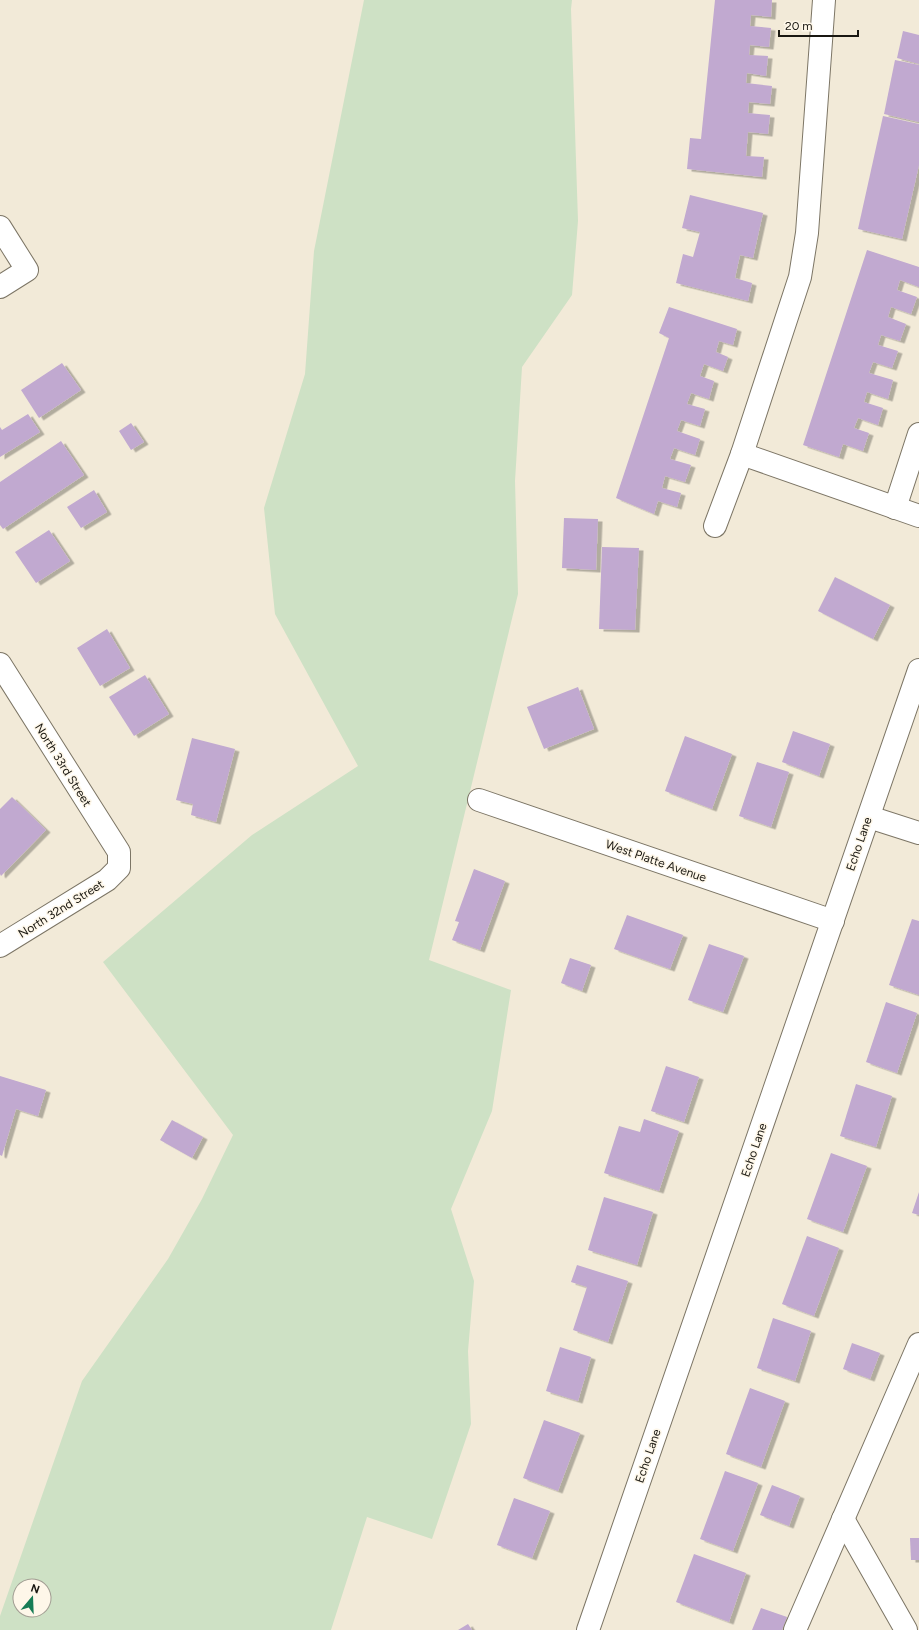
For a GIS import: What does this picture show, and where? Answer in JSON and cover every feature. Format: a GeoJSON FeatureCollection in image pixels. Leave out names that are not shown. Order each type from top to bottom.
{"type":"FeatureCollection","features":[{"type":"Feature","properties":{"kind":"street"},"geometry":{"type":"LineString","coordinates":[[715,526],[742,454],[800,278],[807,234],[824,0]]}},
{"type":"Feature","properties":{"kind":"street"},"geometry":{"type":"LineString","coordinates":[[0,227],[27,270],[0,287]]}},
{"type":"Feature","properties":{"kind":"street"},"geometry":{"type":"LineString","coordinates":[[895,508],[919,434]]}},
{"type":"Feature","properties":{"kind":"street"},"geometry":{"type":"LineString","coordinates":[[742,454],[919,516]]}},
{"type":"Feature","properties":{"kind":"street","name":"North 33rd Street"},"geometry":{"type":"LineString","coordinates":[[0,664],[119,852],[118,868]]}},
{"type":"Feature","properties":{"kind":"street","name":"Echo Lane"},"geometry":{"type":"LineString","coordinates":[[588,1630],[919,670]]}},
{"type":"Feature","properties":{"kind":"street","name":"West Platte Avenue"},"geometry":{"type":"LineString","coordinates":[[479,800],[833,921]]}},
{"type":"Feature","properties":{"kind":"street"},"geometry":{"type":"LineString","coordinates":[[869,817],[919,833]]}},
{"type":"Feature","properties":{"kind":"street","name":"North 32nd Street"},"geometry":{"type":"LineString","coordinates":[[0,946],[107,880],[118,868]]}},
{"type":"Feature","properties":{"kind":"street"},"geometry":{"type":"LineString","coordinates":[[796,1630],[919,1344]]}},
{"type":"Feature","properties":{"kind":"street"},"geometry":{"type":"LineString","coordinates":[[843,1519],[906,1630]]}},
{"type":"Feature","properties":{"kind":"green space"},"geometry":{"type":"Polygon","coordinates":[[[364,0],[572,0],[571,9],[578,221],[572,295],[522,367],[515,481],[518,594],[429,960],[511,990],[492,1111],[451,1209],[474,1281],[468,1351],[471,1424],[432,1539],[367,1517],[331,1630],[0,1630],[0,1616],[12,1582],[12,1618],[52,1618],[52,1578],[13,1578],[82,1381],[168,1259],[202,1199],[233,1135],[103,962],[252,835],[358,766],[275,614],[264,508],[305,374],[314,251],[364,0]]]}},
{"type":"Feature","properties":{"kind":"building"},"geometry":{"type":"Polygon","coordinates":[[[715,0],[772,0],[771,17],[751,15],[750,26],[771,28],[769,47],[750,45],[749,55],[768,56],[766,76],[747,73],[746,83],[772,86],[770,104],[749,102],[748,113],[770,115],[768,134],[748,132],[746,156],[764,157],[762,177],[687,169],[690,138],[701,139],[715,0]]]}},
{"type":"Feature","properties":{"kind":"building"},"geometry":{"type":"Polygon","coordinates":[[[903,31],[919,35],[919,64],[897,58],[903,31]]]}},
{"type":"Feature","properties":{"kind":"building"},"geometry":{"type":"Polygon","coordinates":[[[895,60],[919,65],[919,122],[884,114],[895,60]]]}},
{"type":"Feature","properties":{"kind":"building"},"geometry":{"type":"Polygon","coordinates":[[[883,116],[919,124],[919,165],[902,239],[858,229],[883,116]]]}},
{"type":"Feature","properties":{"kind":"building"},"geometry":{"type":"Polygon","coordinates":[[[690,195],[763,213],[753,258],[740,255],[735,278],[752,283],[748,301],[676,283],[683,254],[693,257],[700,232],[682,228],[690,195]]]}},
{"type":"Feature","properties":{"kind":"building"},"geometry":{"type":"Polygon","coordinates":[[[867,250],[919,267],[919,287],[900,280],[897,290],[917,297],[911,314],[891,307],[888,317],[906,324],[900,341],[881,335],[878,345],[898,351],[892,368],[873,362],[869,373],[893,380],[888,399],[867,392],[864,402],[883,408],[878,425],[858,418],[854,428],[869,433],[863,451],[843,444],[839,457],[803,445],[867,250]]]}},
{"type":"Feature","properties":{"kind":"building"},"geometry":{"type":"Polygon","coordinates":[[[669,307],[737,329],[733,345],[719,341],[716,352],[728,357],[723,371],[704,364],[700,376],[714,381],[709,399],[691,393],[687,404],[705,409],[700,426],[681,420],[677,431],[700,439],[695,455],[674,448],[670,459],[691,465],[685,482],[665,476],[662,488],[681,493],[677,507],[658,501],[654,514],[616,498],[669,338],[659,333],[669,307]]]}},
{"type":"Feature","properties":{"kind":"building"},"geometry":{"type":"Polygon","coordinates":[[[62,363],[81,390],[39,418],[21,390],[62,363]]]}},
{"type":"Feature","properties":{"kind":"building"},"geometry":{"type":"Polygon","coordinates":[[[28,414],[40,432],[0,457],[0,427],[2,430],[28,414]]]}},
{"type":"Feature","properties":{"kind":"building"},"geometry":{"type":"Polygon","coordinates":[[[131,423],[144,442],[131,450],[119,431],[131,423]]]}},
{"type":"Feature","properties":{"kind":"building"},"geometry":{"type":"Polygon","coordinates":[[[61,441],[84,475],[3,529],[0,525],[0,482],[61,441]]]}},
{"type":"Feature","properties":{"kind":"building"},"geometry":{"type":"Polygon","coordinates":[[[94,490],[107,512],[81,528],[67,507],[94,490]]]}},
{"type":"Feature","properties":{"kind":"building"},"geometry":{"type":"Polygon","coordinates":[[[564,518],[598,519],[596,570],[562,568],[564,518]]]}},
{"type":"Feature","properties":{"kind":"building"},"geometry":{"type":"Polygon","coordinates":[[[49,530],[70,561],[36,583],[15,552],[49,530]]]}},
{"type":"Feature","properties":{"kind":"building"},"geometry":{"type":"Polygon","coordinates":[[[602,547],[639,548],[635,630],[599,629],[602,547]]]}},
{"type":"Feature","properties":{"kind":"building"},"geometry":{"type":"Polygon","coordinates":[[[835,577],[890,605],[873,639],[818,611],[835,577]]]}},
{"type":"Feature","properties":{"kind":"building"},"geometry":{"type":"Polygon","coordinates":[[[107,629],[130,668],[100,686],[77,648],[107,629]]]}},
{"type":"Feature","properties":{"kind":"building"},"geometry":{"type":"Polygon","coordinates":[[[145,675],[169,714],[134,736],[109,697],[145,675]]]}},
{"type":"Feature","properties":{"kind":"building"},"geometry":{"type":"Polygon","coordinates":[[[578,687],[594,729],[544,749],[527,707],[578,687]]]}},
{"type":"Feature","properties":{"kind":"building"},"geometry":{"type":"Polygon","coordinates":[[[793,731],[830,744],[819,776],[782,762],[793,731]]]}},
{"type":"Feature","properties":{"kind":"building"},"geometry":{"type":"Polygon","coordinates":[[[685,736],[732,754],[712,809],[665,791],[685,736]]]}},
{"type":"Feature","properties":{"kind":"building"},"geometry":{"type":"Polygon","coordinates":[[[192,738],[235,749],[216,822],[191,815],[193,804],[176,800],[192,738]]]}},
{"type":"Feature","properties":{"kind":"building"},"geometry":{"type":"Polygon","coordinates":[[[757,762],[789,772],[771,827],[739,816],[757,762]]]}},
{"type":"Feature","properties":{"kind":"building"},"geometry":{"type":"Polygon","coordinates":[[[12,797],[46,830],[1,876],[0,809],[12,797]]]}},
{"type":"Feature","properties":{"kind":"building"},"geometry":{"type":"Polygon","coordinates":[[[474,869],[505,881],[480,950],[452,940],[459,922],[455,921],[474,869]]]}},
{"type":"Feature","properties":{"kind":"building"},"geometry":{"type":"Polygon","coordinates":[[[627,915],[683,935],[670,969],[614,949],[627,915]]]}},
{"type":"Feature","properties":{"kind":"building"},"geometry":{"type":"Polygon","coordinates":[[[912,919],[919,921],[919,995],[889,985],[912,919]]]}},
{"type":"Feature","properties":{"kind":"building"},"geometry":{"type":"Polygon","coordinates":[[[709,944],[744,956],[723,1012],[688,1000],[709,944]]]}},
{"type":"Feature","properties":{"kind":"building"},"geometry":{"type":"Polygon","coordinates":[[[570,958],[591,965],[582,991],[561,983],[570,958]]]}},
{"type":"Feature","properties":{"kind":"building"},"geometry":{"type":"Polygon","coordinates":[[[886,1002],[917,1013],[897,1073],[866,1062],[886,1002]]]}},
{"type":"Feature","properties":{"kind":"building"},"geometry":{"type":"Polygon","coordinates":[[[666,1066],[699,1077],[684,1122],[651,1111],[666,1066]]]}},
{"type":"Feature","properties":{"kind":"building"},"geometry":{"type":"Polygon","coordinates":[[[0,1076],[46,1090],[38,1116],[16,1109],[2,1156],[0,1155],[0,1076]]]}},
{"type":"Feature","properties":{"kind":"building"},"geometry":{"type":"Polygon","coordinates":[[[856,1084],[892,1096],[876,1147],[840,1136],[856,1084]]]}},
{"type":"Feature","properties":{"kind":"building"},"geometry":{"type":"Polygon","coordinates":[[[644,1119],[679,1131],[659,1191],[604,1173],[619,1126],[640,1132],[644,1119]]]}},
{"type":"Feature","properties":{"kind":"building"},"geometry":{"type":"Polygon","coordinates":[[[172,1120],[203,1137],[192,1158],[160,1140],[172,1120]]]}},
{"type":"Feature","properties":{"kind":"building"},"geometry":{"type":"Polygon","coordinates":[[[831,1153],[867,1166],[843,1232],[807,1219],[831,1153]]]}},
{"type":"Feature","properties":{"kind":"building"},"geometry":{"type":"Polygon","coordinates":[[[919,1192],[919,1215],[912,1213],[919,1192]]]}},
{"type":"Feature","properties":{"kind":"building"},"geometry":{"type":"Polygon","coordinates":[[[604,1197],[653,1212],[637,1265],[588,1250],[604,1197]]]}},
{"type":"Feature","properties":{"kind":"building"},"geometry":{"type":"Polygon","coordinates":[[[807,1236],[839,1248],[814,1316],[782,1304],[807,1236]]]}},
{"type":"Feature","properties":{"kind":"building"},"geometry":{"type":"Polygon","coordinates":[[[577,1265],[628,1281],[608,1342],[573,1330],[587,1287],[571,1282],[577,1265]]]}},
{"type":"Feature","properties":{"kind":"building"},"geometry":{"type":"Polygon","coordinates":[[[773,1318],[811,1331],[795,1381],[757,1368],[773,1318]]]}},
{"type":"Feature","properties":{"kind":"building"},"geometry":{"type":"Polygon","coordinates":[[[852,1343],[880,1353],[870,1379],[843,1369],[852,1343]]]}},
{"type":"Feature","properties":{"kind":"building"},"geometry":{"type":"Polygon","coordinates":[[[560,1347],[591,1357],[578,1401],[546,1391],[560,1347]]]}},
{"type":"Feature","properties":{"kind":"building"},"geometry":{"type":"Polygon","coordinates":[[[750,1388],[785,1401],[761,1467],[726,1454],[750,1388]]]}},
{"type":"Feature","properties":{"kind":"building"},"geometry":{"type":"Polygon","coordinates":[[[544,1420],[580,1433],[558,1491],[523,1478],[544,1420]]]}},
{"type":"Feature","properties":{"kind":"building"},"geometry":{"type":"Polygon","coordinates":[[[725,1471],[758,1483],[733,1551],[700,1539],[725,1471]]]}},
{"type":"Feature","properties":{"kind":"building"},"geometry":{"type":"Polygon","coordinates":[[[772,1485],[800,1496],[789,1526],[760,1515],[772,1485]]]}},
{"type":"Feature","properties":{"kind":"building"},"geometry":{"type":"Polygon","coordinates":[[[514,1498],[550,1511],[532,1558],[497,1545],[514,1498]]]}},
{"type":"Feature","properties":{"kind":"building"},"geometry":{"type":"Polygon","coordinates":[[[910,1538],[919,1538],[919,1560],[911,1560],[910,1538]]]}},
{"type":"Feature","properties":{"kind":"building"},"geometry":{"type":"Polygon","coordinates":[[[694,1554],[746,1573],[729,1622],[676,1602],[694,1554]]]}},
{"type":"Feature","properties":{"kind":"building"},"geometry":{"type":"Polygon","coordinates":[[[761,1608],[787,1617],[782,1630],[752,1630],[761,1608]]]}},
{"type":"Feature","properties":{"kind":"building"},"geometry":{"type":"Polygon","coordinates":[[[468,1624],[472,1630],[458,1630],[468,1624]]]}}]}
